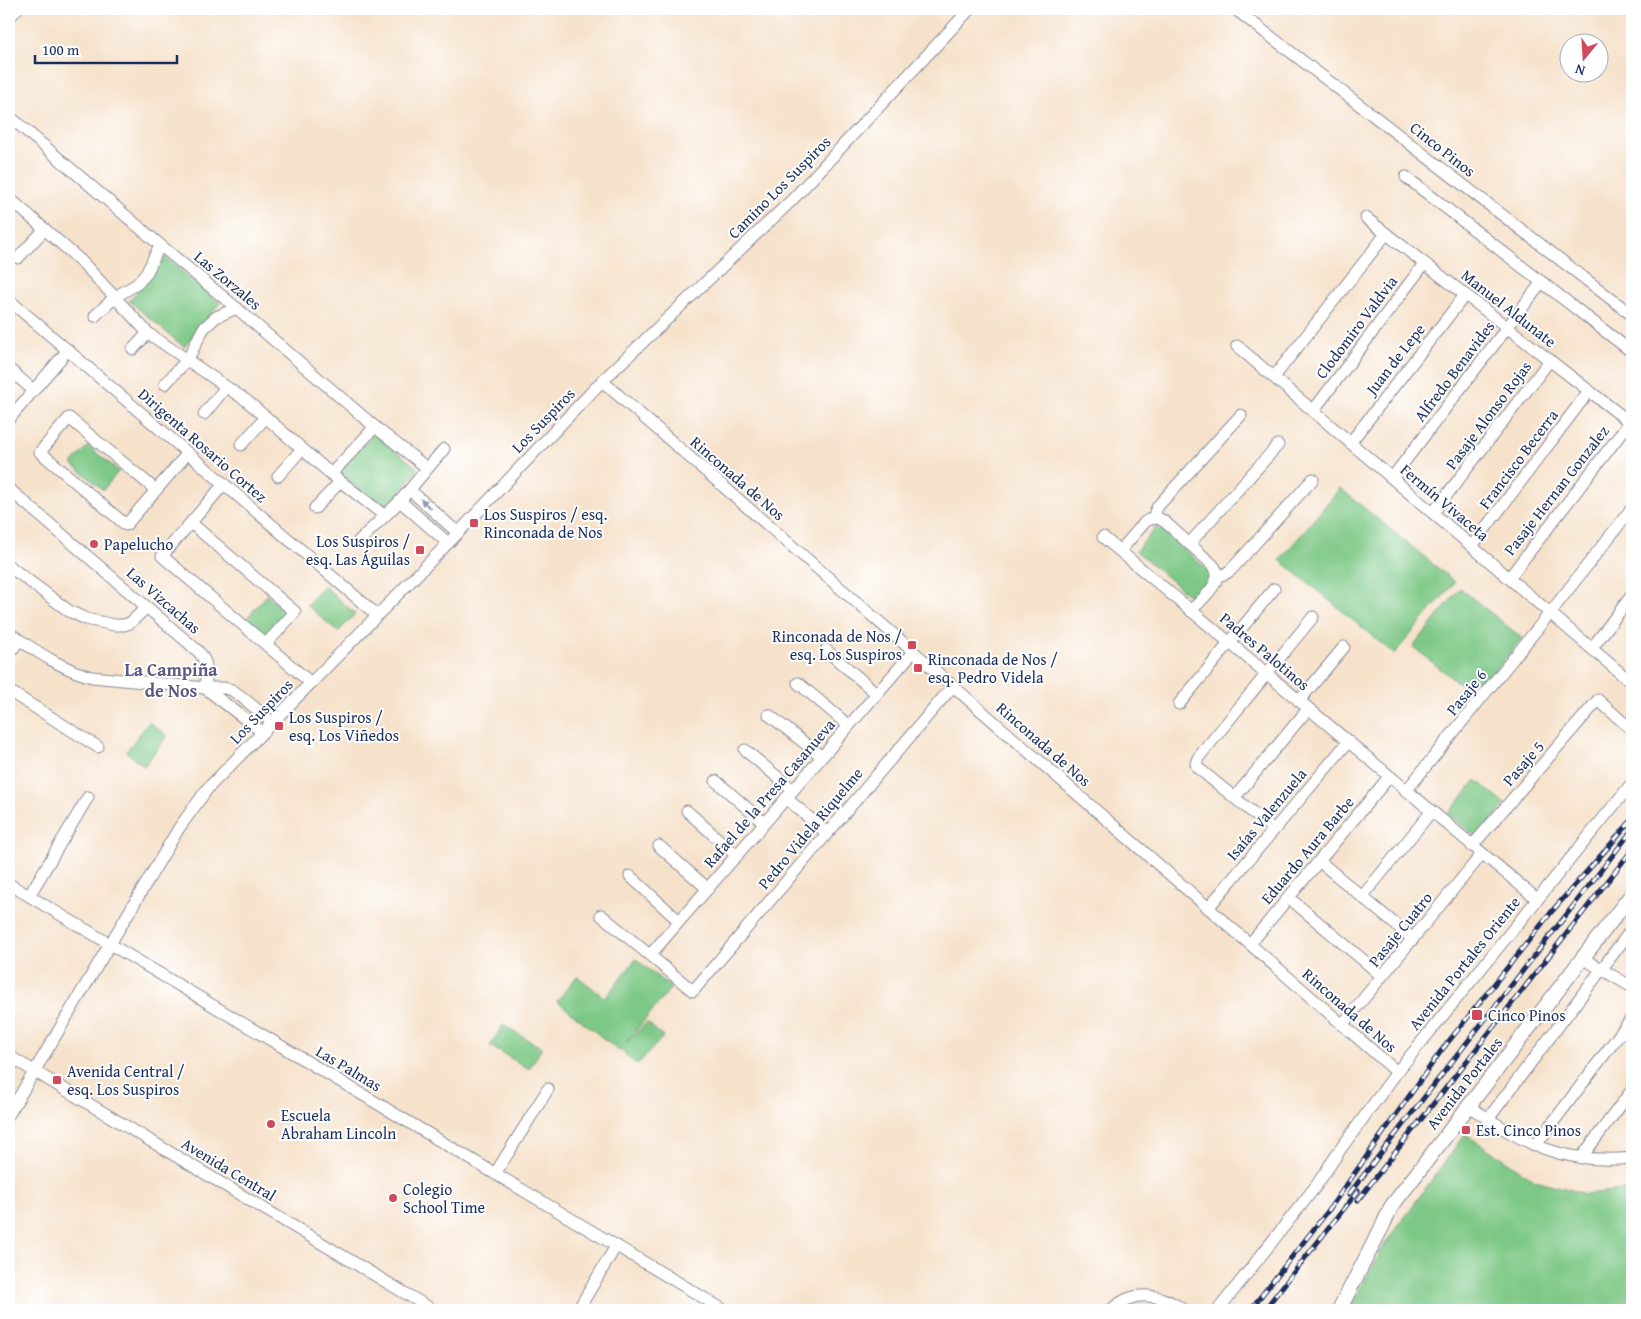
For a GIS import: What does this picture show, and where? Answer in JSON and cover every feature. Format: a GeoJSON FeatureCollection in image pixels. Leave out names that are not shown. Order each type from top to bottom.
{"type":"FeatureCollection","features":[{"type":"Feature","properties":{"kind":"main road","name":"Avenida Portales"},"geometry":{"type":"LineString","coordinates":[[1339,1310],[1383,1225],[1399,1212],[1472,1109],[1632,894]]}},
{"type":"Feature","properties":{"kind":"main road","name":"Avenida Portales"},"geometry":{"type":"LineString","coordinates":[[1472,1109],[1632,908]]}},
{"type":"Feature","properties":{"kind":"street"},"geometry":{"type":"LineString","coordinates":[[9,18],[17,9]]}},
{"type":"Feature","properties":{"kind":"street","name":"Camino Los Suspiros"},"geometry":{"type":"LineString","coordinates":[[602,381],[792,200],[970,9]]}},
{"type":"Feature","properties":{"kind":"street","name":"Cinco Pinos"},"geometry":{"type":"LineString","coordinates":[[1235,9],[1632,315]]}},
{"type":"Feature","properties":{"kind":"street","name":"Las Zorzales"},"geometry":{"type":"LineString","coordinates":[[9,116],[375,427],[428,468]]}},
{"type":"Feature","properties":{"kind":"street"},"geometry":{"type":"LineString","coordinates":[[1406,177],[1632,352]]}},
{"type":"Feature","properties":{"kind":"street"},"geometry":{"type":"LineString","coordinates":[[9,198],[82,262],[148,333],[188,359],[266,417],[330,474],[385,516]]}},
{"type":"Feature","properties":{"kind":"street","name":"Manuel Aldunate"},"geometry":{"type":"LineString","coordinates":[[1366,218],[1631,423]]}},
{"type":"Feature","properties":{"kind":"street"},"geometry":{"type":"LineString","coordinates":[[18,258],[45,228]]}},
{"type":"Feature","properties":{"kind":"street"},"geometry":{"type":"LineString","coordinates":[[1274,377],[1386,234]]}},
{"type":"Feature","properties":{"kind":"street"},"geometry":{"type":"LineString","coordinates":[[95,316],[115,297],[137,284],[146,274],[160,245]]}},
{"type":"Feature","properties":{"kind":"street","name":"Clodomiro Valdvia"},"geometry":{"type":"LineString","coordinates":[[1313,411],[1424,264]]}},
{"type":"Feature","properties":{"kind":"street","name":"Alfredo Benavides"},"geometry":{"type":"LineString","coordinates":[[1392,478],[1542,282]]}},
{"type":"Feature","properties":{"kind":"street","name":"Juan de Lepe"},"geometry":{"type":"LineString","coordinates":[[1350,443],[1464,295]]}},
{"type":"Feature","properties":{"kind":"street","name":"Dirigenta Rosario Cortez"},"geometry":{"type":"LineString","coordinates":[[9,300],[377,616]]}},
{"type":"Feature","properties":{"kind":"street"},"geometry":{"type":"LineString","coordinates":[[165,384],[188,359],[203,328],[221,314],[237,308]]}},
{"type":"Feature","properties":{"kind":"street"},"geometry":{"type":"LineString","coordinates":[[133,349],[148,333]]}},
{"type":"Feature","properties":{"kind":"street","name":"Fermín Vivaceta"},"geometry":{"type":"LineString","coordinates":[[1237,346],[1632,681]]}},
{"type":"Feature","properties":{"kind":"street"},"geometry":{"type":"LineString","coordinates":[[9,419],[68,350]]}},
{"type":"Feature","properties":{"kind":"street","name":"Pasaje Alonso Rojas"},"geometry":{"type":"LineString","coordinates":[[1434,514],[1550,360]]}},
{"type":"Feature","properties":{"kind":"street"},"geometry":{"type":"LineString","coordinates":[[9,369],[33,390]]}},
{"type":"Feature","properties":{"kind":"street","name":"Los Suspiros"},"geometry":{"type":"LineString","coordinates":[[9,1114],[188,814],[208,788],[448,543],[602,381]]}},
{"type":"Feature","properties":{"kind":"street","name":"Rinconada de Nos"},"geometry":{"type":"LineString","coordinates":[[602,381],[1397,1072]]}},
{"type":"Feature","properties":{"kind":"street"},"geometry":{"type":"LineString","coordinates":[[204,414],[226,387]]}},
{"type":"Feature","properties":{"kind":"street","name":"Francisco Becerra"},"geometry":{"type":"LineString","coordinates":[[1472,546],[1589,391]]}},
{"type":"Feature","properties":{"kind":"street"},"geometry":{"type":"LineString","coordinates":[[1154,518],[1158,506],[1241,415]]}},
{"type":"Feature","properties":{"kind":"street"},"geometry":{"type":"LineString","coordinates":[[240,445],[266,417]]}},
{"type":"Feature","properties":{"kind":"street"},"geometry":{"type":"LineString","coordinates":[[156,490],[69,418],[40,452],[126,524],[156,490],[188,453]]}},
{"type":"Feature","properties":{"kind":"street","name":"Pasaje Hernan Gonzalez"},"geometry":{"type":"LineString","coordinates":[[1509,578],[1631,423]]}},
{"type":"Feature","properties":{"kind":"street"},"geometry":{"type":"LineString","coordinates":[[330,474],[375,427]]}},
{"type":"Feature","properties":{"kind":"street"},"geometry":{"type":"LineString","coordinates":[[1189,544],[1278,445]]}},
{"type":"Feature","properties":{"kind":"street"},"geometry":{"type":"LineString","coordinates":[[278,476],[302,449]]}},
{"type":"Feature","properties":{"kind":"street"},"geometry":{"type":"LineString","coordinates":[[358,542],[400,501],[444,449]]}},
{"type":"Feature","properties":{"kind":"street"},"geometry":{"type":"LineString","coordinates":[[1218,575],[1225,574],[1231,570],[1313,479]]}},
{"type":"Feature","properties":{"kind":"street"},"geometry":{"type":"LineString","coordinates":[[315,508],[340,482]]}},
{"type":"Feature","properties":{"kind":"street"},"geometry":{"type":"LineString","coordinates":[[224,484],[162,556],[311,683]]}},
{"type":"Feature","properties":{"kind":"street","name":"Las Vizcachas"},"geometry":{"type":"LineString","coordinates":[[9,489],[198,651],[205,659],[207,668],[205,688]]}},
{"type":"Feature","properties":{"kind":"street"},"geometry":{"type":"LineString","coordinates":[[410,490],[458,532]]}},
{"type":"Feature","properties":{"kind":"street"},"geometry":{"type":"LineString","coordinates":[[400,501],[448,543]]}},
{"type":"Feature","properties":{"kind":"street","name":"Pasaje 6"},"geometry":{"type":"LineString","coordinates":[[1406,791],[1632,508]]}},
{"type":"Feature","properties":{"kind":"street"},"geometry":{"type":"LineString","coordinates":[[1120,551],[1145,522],[1154,518],[1162,520],[1189,544],[1213,566],[1218,575]]}},
{"type":"Feature","properties":{"kind":"street"},"geometry":{"type":"LineString","coordinates":[[191,523],[295,612],[266,644]]}},
{"type":"Feature","properties":{"kind":"street","name":"Padres Palotinos"},"geometry":{"type":"LineString","coordinates":[[1103,536],[1389,777],[1537,898]]}},
{"type":"Feature","properties":{"kind":"street"},"geometry":{"type":"LineString","coordinates":[[9,566],[69,612],[86,619],[114,625],[124,625],[130,623],[147,606]]}},
{"type":"Feature","properties":{"kind":"street"},"geometry":{"type":"LineString","coordinates":[[1191,611],[1214,585],[1218,575]]}},
{"type":"Feature","properties":{"kind":"street"},"geometry":{"type":"LineString","coordinates":[[1179,704],[1274,589]]}},
{"type":"Feature","properties":{"kind":"street"},"geometry":{"type":"LineString","coordinates":[[1592,648],[1632,595]]}},
{"type":"Feature","properties":{"kind":"street"},"geometry":{"type":"LineString","coordinates":[[1274,830],[1198,768],[1196,764],[1198,758],[1313,617]]}},
{"type":"Feature","properties":{"kind":"street"},"geometry":{"type":"LineString","coordinates":[[9,633],[61,666],[76,673],[92,677],[232,690],[272,722]]}},
{"type":"Feature","properties":{"kind":"street"},"geometry":{"type":"LineString","coordinates":[[9,654],[19,640]]}},
{"type":"Feature","properties":{"kind":"street"},"geometry":{"type":"LineString","coordinates":[[1299,701],[1344,647]]}},
{"type":"Feature","properties":{"kind":"street"},"geometry":{"type":"LineString","coordinates":[[826,650],[876,693]]}},
{"type":"Feature","properties":{"kind":"street","name":"Rafael de la Presa Casanueva"},"geometry":{"type":"LineString","coordinates":[[650,955],[913,652]]}},
{"type":"Feature","properties":{"kind":"street"},"geometry":{"type":"LineString","coordinates":[[798,683],[848,725]]}},
{"type":"Feature","properties":{"kind":"street","name":"Pedro Videla Riquelme"},"geometry":{"type":"LineString","coordinates":[[650,955],[693,991],[953,686]]}},
{"type":"Feature","properties":{"kind":"street"},"geometry":{"type":"LineString","coordinates":[[205,688],[262,732]]}},
{"type":"Feature","properties":{"kind":"street"},"geometry":{"type":"LineString","coordinates":[[9,691],[98,747]]}},
{"type":"Feature","properties":{"kind":"street","name":"Pasaje 5"},"geometry":{"type":"LineString","coordinates":[[1472,846],[1598,700],[1632,730]]}},
{"type":"Feature","properties":{"kind":"street"},"geometry":{"type":"LineString","coordinates":[[1235,797],[1308,708]]}},
{"type":"Feature","properties":{"kind":"street"},"geometry":{"type":"LineString","coordinates":[[769,715],[821,756]]}},
{"type":"Feature","properties":{"kind":"street","name":"Isaías Valenzuela"},"geometry":{"type":"LineString","coordinates":[[1208,908],[1348,742]]}},
{"type":"Feature","properties":{"kind":"street"},"geometry":{"type":"LineString","coordinates":[[745,750],[827,833]]}},
{"type":"Feature","properties":{"kind":"street","name":"Eduardo Aura Barbe"},"geometry":{"type":"LineString","coordinates":[[1250,944],[1389,777]]}},
{"type":"Feature","properties":{"kind":"street"},"geometry":{"type":"LineString","coordinates":[[716,781],[764,824]]}},
{"type":"Feature","properties":{"kind":"street","name":"Avenida Portales Oriente"},"geometry":{"type":"LineString","coordinates":[[1218,1310],[1316,1186],[1342,1146],[1397,1072],[1632,783]]}},
{"type":"Feature","properties":{"kind":"street"},"geometry":{"type":"LineString","coordinates":[[29,896],[88,797]]}},
{"type":"Feature","properties":{"kind":"street"},"geometry":{"type":"LineString","coordinates":[[687,811],[737,856]]}},
{"type":"Feature","properties":{"kind":"street"},"geometry":{"type":"LineString","coordinates":[[1362,897],[1431,812]]}},
{"type":"Feature","properties":{"kind":"street"},"geometry":{"type":"LineString","coordinates":[[659,846],[708,889]]}},
{"type":"Feature","properties":{"kind":"street","name":"Pasaje Cuatro"},"geometry":{"type":"LineString","coordinates":[[1342,1024],[1482,854]]}},
{"type":"Feature","properties":{"kind":"street"},"geometry":{"type":"LineString","coordinates":[[1319,861],[1413,939]]}},
{"type":"Feature","properties":{"kind":"street"},"geometry":{"type":"LineString","coordinates":[[630,876],[679,921]]}},
{"type":"Feature","properties":{"kind":"street","name":"Las Palmas"},"geometry":{"type":"LineString","coordinates":[[9,884],[724,1310]]}},
{"type":"Feature","properties":{"kind":"street"},"geometry":{"type":"LineString","coordinates":[[1288,897],[1382,976]]}},
{"type":"Feature","properties":{"kind":"street"},"geometry":{"type":"LineString","coordinates":[[601,915],[650,955]]}},
{"type":"Feature","properties":{"kind":"street"},"geometry":{"type":"LineString","coordinates":[[1488,1119],[1632,930]]}},
{"type":"Feature","properties":{"kind":"street"},"geometry":{"type":"LineString","coordinates":[[1589,962],[1632,987]]}},
{"type":"Feature","properties":{"kind":"street"},"geometry":{"type":"LineString","coordinates":[[1535,1146],[1632,1018]]}},
{"type":"Feature","properties":{"kind":"street","name":"Avenida Central"},"geometry":{"type":"LineString","coordinates":[[9,1056],[433,1310]]}},
{"type":"Feature","properties":{"kind":"street"},"geometry":{"type":"LineString","coordinates":[[496,1174],[548,1088]]}},
{"type":"Feature","properties":{"kind":"street"},"geometry":{"type":"LineString","coordinates":[[1581,1158],[1632,1090]]}},
{"type":"Feature","properties":{"kind":"street"},"geometry":{"type":"LineString","coordinates":[[1472,1109],[1512,1135],[1535,1146],[1581,1158],[1611,1160],[1632,1158]]}},
{"type":"Feature","properties":{"kind":"street"},"geometry":{"type":"LineString","coordinates":[[578,1310],[616,1246]]}},
{"type":"Feature","properties":{"kind":"street"},"geometry":{"type":"LineString","coordinates":[[1110,1310],[1126,1299],[1140,1295],[1160,1297],[1183,1310]]}},
{"type":"Feature","properties":{"kind":"green space"},"geometry":{"type":"Polygon","coordinates":[[[165,257],[220,303],[184,347],[129,301],[165,257]]]}},
{"type":"Feature","properties":{"kind":"green space"},"geometry":{"type":"Polygon","coordinates":[[[374,433],[417,468],[418,471],[387,507],[382,507],[338,473],[374,433]]]}},
{"type":"Feature","properties":{"kind":"green space"},"geometry":{"type":"Polygon","coordinates":[[[88,446],[119,471],[103,490],[72,464],[88,446]]]}},
{"type":"Feature","properties":{"kind":"green space"},"geometry":{"type":"Polygon","coordinates":[[[1340,488],[1455,582],[1394,654],[1280,560],[1340,488]]]}},
{"type":"Feature","properties":{"kind":"green space"},"geometry":{"type":"Polygon","coordinates":[[[1157,526],[1215,576],[1194,600],[1136,551],[1157,526]]]}},
{"type":"Feature","properties":{"kind":"green space"},"geometry":{"type":"Polygon","coordinates":[[[324,586],[355,614],[338,632],[307,605],[324,586]]]}},
{"type":"Feature","properties":{"kind":"green space"},"geometry":{"type":"Polygon","coordinates":[[[1460,588],[1522,638],[1475,696],[1413,647],[1460,588]]]}},
{"type":"Feature","properties":{"kind":"green space"},"geometry":{"type":"Polygon","coordinates":[[[267,595],[286,612],[265,637],[245,620],[267,595]]]}},
{"type":"Feature","properties":{"kind":"green space"},"geometry":{"type":"Polygon","coordinates":[[[149,722],[167,736],[144,766],[126,752],[149,722]]]}},
{"type":"Feature","properties":{"kind":"green space"},"geometry":{"type":"Polygon","coordinates":[[[1476,780],[1505,804],[1478,838],[1448,814],[1476,780]]]}},
{"type":"Feature","properties":{"kind":"green space"},"geometry":{"type":"Polygon","coordinates":[[[636,959],[671,988],[625,1044],[647,1022],[663,1037],[637,1065],[621,1050],[619,1051],[557,1001],[577,976],[605,998],[636,959]]]}},
{"type":"Feature","properties":{"kind":"green space"},"geometry":{"type":"Polygon","coordinates":[[[503,1025],[542,1048],[529,1069],[490,1046],[503,1025]]]}},
{"type":"Feature","properties":{"kind":"green space"},"geometry":{"type":"Polygon","coordinates":[[[1465,1134],[1535,1180],[1586,1194],[1632,1189],[1632,1310],[1348,1310],[1385,1244],[1465,1134]]]}},
{"type":"Feature","properties":{"kind":"railway"},"geometry":{"type":"LineString","coordinates":[[1250,1310],[1328,1211],[1441,1051],[1553,910],[1632,820]]}},
{"type":"Feature","properties":{"kind":"railway"},"geometry":{"type":"LineString","coordinates":[[1349,1194],[1630,833]]}},
{"type":"Feature","properties":{"kind":"railway"},"geometry":{"type":"LineString","coordinates":[[1358,1200],[1632,850]]}},
{"type":"Feature","properties":{"kind":"railway"},"geometry":{"type":"LineString","coordinates":[[1264,1310],[1358,1191]]}},
{"type":"Feature","properties":{"kind":"place","name":"Los Suspiros / esq. Rinconada de Nos"},"geometry":{"type":"Point","coordinates":[474,523]}},
{"type":"Feature","properties":{"kind":"place","name":"Papelucho"},"geometry":{"type":"Point","coordinates":[94,544]}},
{"type":"Feature","properties":{"kind":"place","name":"Los Suspiros / esq. Las Águilas"},"geometry":{"type":"Point","coordinates":[420,550]}},
{"type":"Feature","properties":{"kind":"place","name":"Rinconada de Nos / esq. Los Suspiros"},"geometry":{"type":"Point","coordinates":[912,645]}},
{"type":"Feature","properties":{"kind":"place","name":"Rinconada de Nos / esq. Pedro Videla"},"geometry":{"type":"Point","coordinates":[918,668]}},
{"type":"Feature","properties":{"kind":"place","name":"Los Suspiros / esq. Los Viñedos"},"geometry":{"type":"Point","coordinates":[279,726]}},
{"type":"Feature","properties":{"kind":"place","name":"Cinco Pinos"},"geometry":{"type":"Point","coordinates":[1477,1015]}},
{"type":"Feature","properties":{"kind":"place","name":"Avenida Central / esq. Los Suspiros"},"geometry":{"type":"Point","coordinates":[57,1080]}},
{"type":"Feature","properties":{"kind":"place","name":"Escuela Abraham Lincoln"},"geometry":{"type":"Point","coordinates":[271,1124]}},
{"type":"Feature","properties":{"kind":"place","name":"Est. Cinco Pinos"},"geometry":{"type":"Point","coordinates":[1466,1130]}},
{"type":"Feature","properties":{"kind":"place","name":"Colegio School Time"},"geometry":{"type":"Point","coordinates":[393,1198]}},
{"type":"Feature","properties":{"kind":"district","name":"La Campiña de Nos"},"geometry":{"type":"Point","coordinates":[171,680]}}]}
